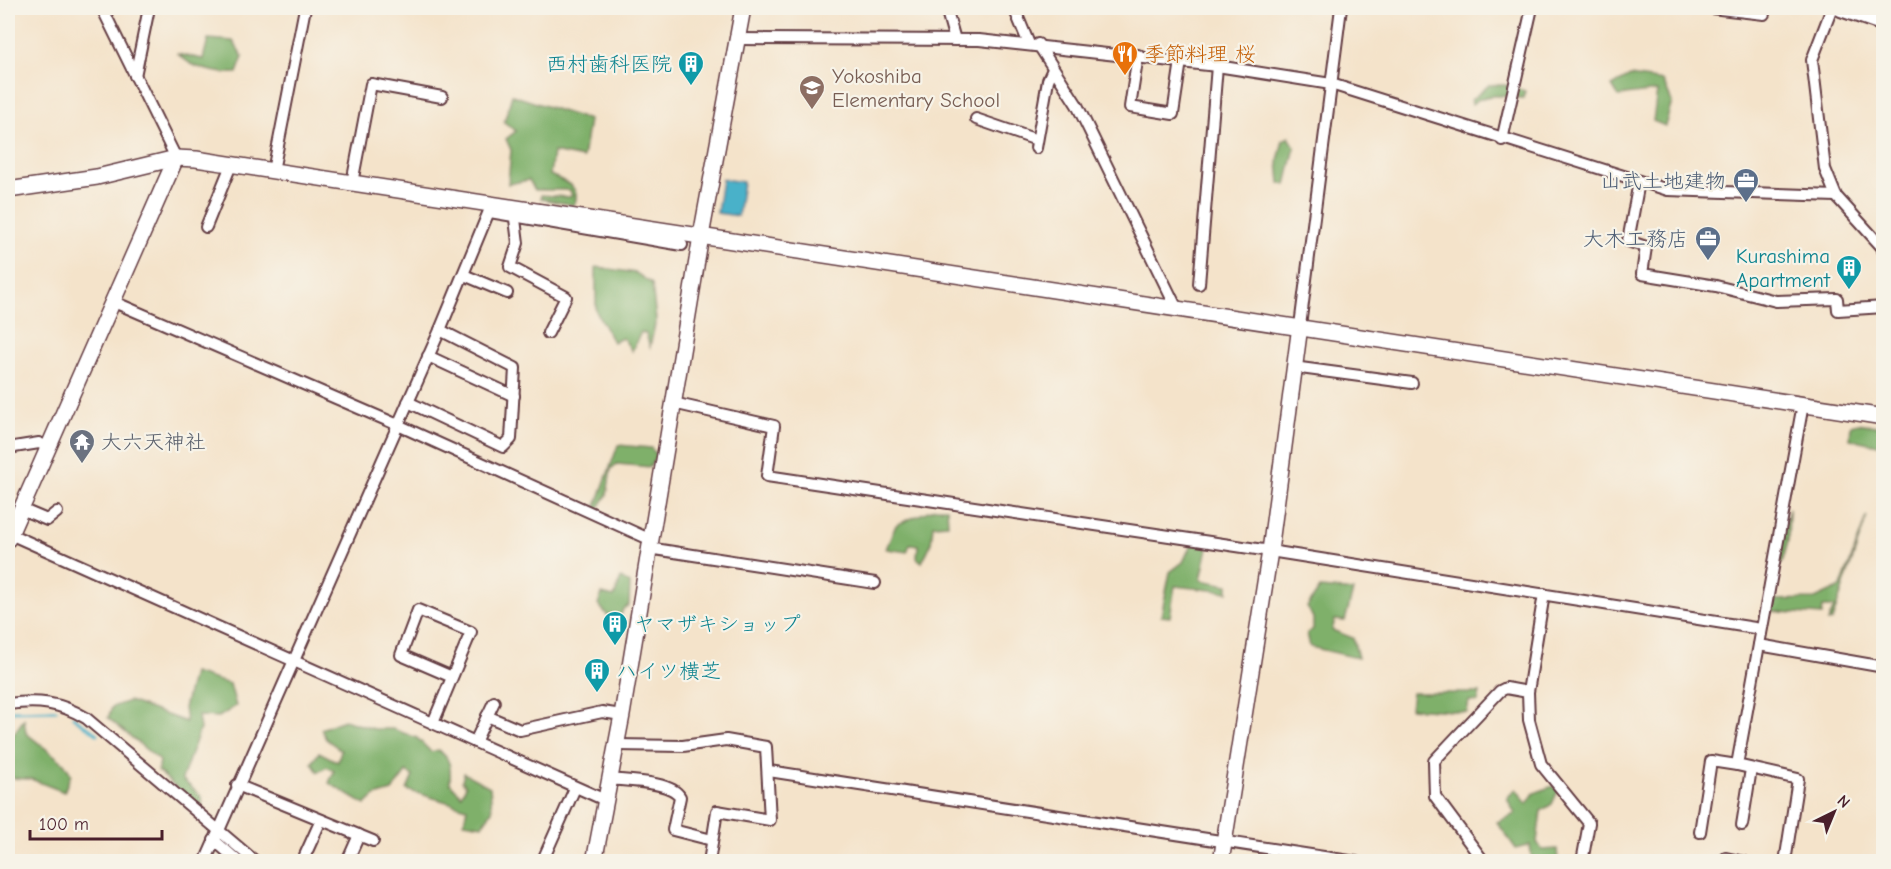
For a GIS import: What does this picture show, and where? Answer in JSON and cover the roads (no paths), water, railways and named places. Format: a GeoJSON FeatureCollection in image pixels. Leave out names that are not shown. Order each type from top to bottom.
{"type":"FeatureCollection","features":[{"type":"Feature","properties":{"kind":"main road"},"geometry":{"type":"LineString","coordinates":[[1841,8],[1884,24]]}},
{"type":"Feature","properties":{"kind":"street"},"geometry":{"type":"LineString","coordinates":[[102,8],[176,158]]}},
{"type":"Feature","properties":{"kind":"street"},"geometry":{"type":"LineString","coordinates":[[135,77],[149,8]]}},
{"type":"Feature","properties":{"kind":"street"},"geometry":{"type":"LineString","coordinates":[[273,171],[305,8]]}},
{"type":"Feature","properties":{"kind":"street"},"geometry":{"type":"LineString","coordinates":[[594,861],[622,715],[700,236],[743,8]]}},
{"type":"Feature","properties":{"kind":"street"},"geometry":{"type":"LineString","coordinates":[[945,8],[955,40]]}},
{"type":"Feature","properties":{"kind":"street"},"geometry":{"type":"LineString","coordinates":[[1014,8],[1034,44],[1077,105],[1178,311]]}},
{"type":"Feature","properties":{"kind":"street"},"geometry":{"type":"LineString","coordinates":[[1221,861],[1270,551],[1341,8]]}},
{"type":"Feature","properties":{"kind":"street"},"geometry":{"type":"LineString","coordinates":[[1502,140],[1532,8]]}},
{"type":"Feature","properties":{"kind":"street"},"geometry":{"type":"LineString","coordinates":[[1711,8],[1764,14]]}},
{"type":"Feature","properties":{"kind":"street"},"geometry":{"type":"LineString","coordinates":[[1832,8],[1812,60],[1825,169],[1836,196],[1883,249]]}},
{"type":"Feature","properties":{"kind":"street"},"geometry":{"type":"LineString","coordinates":[[736,39],[955,40],[1034,44],[1217,66],[1331,84],[1502,140],[1668,190],[1836,196]]}},
{"type":"Feature","properties":{"kind":"street"},"geometry":{"type":"LineString","coordinates":[[1138,55],[1130,107],[1173,114],[1181,61]]}},
{"type":"Feature","properties":{"kind":"street"},"geometry":{"type":"LineString","coordinates":[[1199,284],[1217,66]]}},
{"type":"Feature","properties":{"kind":"street"},"geometry":{"type":"LineString","coordinates":[[976,119],[1037,144],[1048,80],[1053,69]]}},
{"type":"Feature","properties":{"kind":"street"},"geometry":{"type":"LineString","coordinates":[[352,183],[371,84],[442,97]]}},
{"type":"Feature","properties":{"kind":"street"},"geometry":{"type":"LineString","coordinates":[[176,158],[9,536],[605,800]]}},
{"type":"Feature","properties":{"kind":"street"},"geometry":{"type":"LineString","coordinates":[[8,190],[97,177],[176,158],[352,183],[491,208],[700,236],[1178,311],[1300,326],[1884,417]]}},
{"type":"Feature","properties":{"kind":"street"},"geometry":{"type":"LineString","coordinates":[[206,228],[231,165]]}},
{"type":"Feature","properties":{"kind":"street"},"geometry":{"type":"LineString","coordinates":[[1639,182],[1628,241],[1646,247],[1642,274],[1716,286],[1776,301],[1837,300],[1838,310],[1884,307]]}},
{"type":"Feature","properties":{"kind":"street"},"geometry":{"type":"LineString","coordinates":[[491,208],[515,219],[682,245]]}},
{"type":"Feature","properties":{"kind":"street"},"geometry":{"type":"LineString","coordinates":[[205,861],[440,330],[491,208]]}},
{"type":"Feature","properties":{"kind":"street"},"geometry":{"type":"LineString","coordinates":[[515,219],[518,243],[510,267],[566,297],[548,333]]}},
{"type":"Feature","properties":{"kind":"street"},"geometry":{"type":"LineString","coordinates":[[464,275],[507,293]]}},
{"type":"Feature","properties":{"kind":"street"},"geometry":{"type":"LineString","coordinates":[[114,302],[398,425],[649,544],[875,583]]}},
{"type":"Feature","properties":{"kind":"street"},"geometry":{"type":"LineString","coordinates":[[408,402],[503,447],[511,439],[515,368],[440,330]]}},
{"type":"Feature","properties":{"kind":"street"},"geometry":{"type":"LineString","coordinates":[[428,356],[514,396]]}},
{"type":"Feature","properties":{"kind":"street"},"geometry":{"type":"LineString","coordinates":[[1293,367],[1412,383]]}},
{"type":"Feature","properties":{"kind":"street"},"geometry":{"type":"LineString","coordinates":[[673,403],[774,426],[766,476],[1270,551],[1761,629]]}},
{"type":"Feature","properties":{"kind":"street"},"geometry":{"type":"LineString","coordinates":[[1737,765],[1803,404]]}},
{"type":"Feature","properties":{"kind":"street"},"geometry":{"type":"LineString","coordinates":[[8,448],[39,443],[48,447]]}},
{"type":"Feature","properties":{"kind":"street"},"geometry":{"type":"LineString","coordinates":[[21,509],[47,520],[57,512]]}},
{"type":"Feature","properties":{"kind":"street"},"geometry":{"type":"LineString","coordinates":[[1544,594],[1528,692],[1529,720],[1541,764],[1589,823],[1582,861]]}},
{"type":"Feature","properties":{"kind":"street"},"geometry":{"type":"LineString","coordinates":[[433,723],[471,632],[418,610],[401,655],[452,677]]}},
{"type":"Feature","properties":{"kind":"street"},"geometry":{"type":"LineString","coordinates":[[1759,645],[1884,667]]}},
{"type":"Feature","properties":{"kind":"street"},"geometry":{"type":"LineString","coordinates":[[1484,861],[1435,796],[1434,761],[1500,691],[1506,688],[1528,692]]}},
{"type":"Feature","properties":{"kind":"street"},"geometry":{"type":"LineString","coordinates":[[8,704],[43,702],[57,704],[79,714],[216,835],[239,861]]}},
{"type":"Feature","properties":{"kind":"street"},"geometry":{"type":"LineString","coordinates":[[475,742],[494,702]]}},
{"type":"Feature","properties":{"kind":"street"},"geometry":{"type":"LineString","coordinates":[[487,716],[520,730],[602,712],[622,715]]}},
{"type":"Feature","properties":{"kind":"street"},"geometry":{"type":"LineString","coordinates":[[616,745],[683,746],[726,740],[766,747],[770,820],[717,811],[710,856]]}},
{"type":"Feature","properties":{"kind":"street"},"geometry":{"type":"LineString","coordinates":[[1700,832],[1711,761],[1798,779],[1785,861]]}},
{"type":"Feature","properties":{"kind":"street"},"geometry":{"type":"LineString","coordinates":[[1742,825],[1751,769]]}},
{"type":"Feature","properties":{"kind":"street"},"geometry":{"type":"LineString","coordinates":[[769,771],[1356,861]]}},
{"type":"Feature","properties":{"kind":"street"},"geometry":{"type":"LineString","coordinates":[[609,779],[662,786],[674,790],[680,797],[673,830],[712,840]]}},
{"type":"Feature","properties":{"kind":"street"},"geometry":{"type":"LineString","coordinates":[[237,785],[373,841]]}},
{"type":"Feature","properties":{"kind":"street"},"geometry":{"type":"LineString","coordinates":[[542,861],[575,788]]}},
{"type":"Feature","properties":{"kind":"street"},"geometry":{"type":"LineString","coordinates":[[302,861],[321,820]]}},
{"type":"Feature","properties":{"kind":"street"},"geometry":{"type":"LineString","coordinates":[[216,835],[256,861]]}},
{"type":"Feature","properties":{"kind":"street"},"geometry":{"type":"LineString","coordinates":[[347,861],[359,835]]}},
{"type":"Feature","properties":{"kind":"street"},"geometry":{"type":"LineString","coordinates":[[1726,858],[1744,861]]}},
{"type":"Feature","properties":{"kind":"water"},"geometry":{"type":"Polygon","coordinates":[[[722,179],[743,182],[738,216],[717,213],[722,179]]]}},
{"type":"Feature","properties":{"kind":"waterway"},"geometry":{"type":"LineString","coordinates":[[8,711],[56,710]]}},
{"type":"Feature","properties":{"kind":"waterway"},"geometry":{"type":"LineString","coordinates":[[73,717],[97,734]]}},
{"type":"Feature","properties":{"kind":"place","name":"季節料理 桜"},"geometry":{"type":"Point","coordinates":[1125,77]}},
{"type":"Feature","properties":{"kind":"place","name":"西村歯科医院"},"geometry":{"type":"Point","coordinates":[691,87]}},
{"type":"Feature","properties":{"kind":"place","name":"Yokoshiba Elementary School"},"geometry":{"type":"Point","coordinates":[812,111]}},
{"type":"Feature","properties":{"kind":"place","name":"山武土地建物"},"geometry":{"type":"Point","coordinates":[1746,204]}},
{"type":"Feature","properties":{"kind":"place","name":"大木工務店"},"geometry":{"type":"Point","coordinates":[1708,262]}},
{"type":"Feature","properties":{"kind":"place","name":"Kurashima Apartment"},"geometry":{"type":"Point","coordinates":[1849,291]}},
{"type":"Feature","properties":{"kind":"place","name":"大六天神社"},"geometry":{"type":"Point","coordinates":[82,465]}},
{"type":"Feature","properties":{"kind":"place","name":"ヤマザキショップ"},"geometry":{"type":"Point","coordinates":[615,647]}},
{"type":"Feature","properties":{"kind":"place","name":"ハイツ横芝"},"geometry":{"type":"Point","coordinates":[597,694]}}]}
